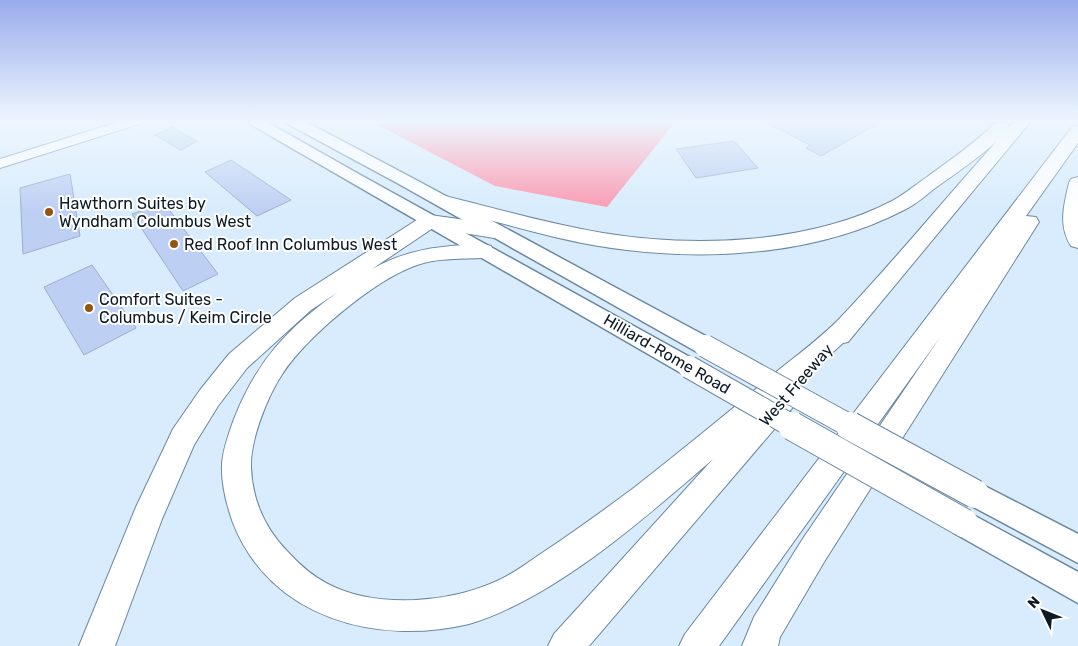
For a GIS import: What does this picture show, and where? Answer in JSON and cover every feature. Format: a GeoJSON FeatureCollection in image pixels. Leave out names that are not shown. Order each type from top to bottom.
{"type":"FeatureCollection","features":[{"type":"Feature","properties":{"kind":"highway"},"geometry":{"type":"LineString","coordinates":[[97,646],[147,518],[183,438],[208,398],[238,361],[303,304],[438,212],[626,243],[704,247],[766,243],[846,225],[900,204],[974,151]]}},
{"type":"Feature","properties":{"kind":"highway","name":"West Freeway"},"geometry":{"type":"LineString","coordinates":[[566,646],[850,323],[997,151]]}},
{"type":"Feature","properties":{"kind":"highway"},"geometry":{"type":"LineString","coordinates":[[697,646],[767,554],[1063,151]]}},
{"type":"Feature","properties":{"kind":"highway"},"geometry":{"type":"LineString","coordinates":[[760,646],[766,629],[813,551],[1038,208],[1044,176]]}},
{"type":"Feature","properties":{"kind":"highway"},"geometry":{"type":"LineString","coordinates":[[1078,183],[1072,216],[1078,241]]}},
{"type":"Feature","properties":{"kind":"highway"},"geometry":{"type":"LineString","coordinates":[[438,212],[488,240]]}},
{"type":"Feature","properties":{"kind":"highway"},"geometry":{"type":"LineString","coordinates":[[488,240],[416,258],[396,265],[376,276],[336,306],[288,349],[274,365],[257,398],[245,429],[236,464],[241,505],[254,536],[274,563],[302,589],[340,608],[378,617],[419,616],[460,612],[503,596],[570,554],[622,515],[745,414],[850,323]]}},
{"type":"Feature","properties":{"kind":"main road"},"geometry":{"type":"LineString","coordinates":[[1,164],[41,151]]}},
{"type":"Feature","properties":{"kind":"main road"},"geometry":{"type":"LineString","coordinates":[[316,151],[438,212]]}},
{"type":"Feature","properties":{"kind":"main road"},"geometry":{"type":"LineString","coordinates":[[342,151],[438,212]]}},
{"type":"Feature","properties":{"kind":"main road","name":"Hilliard-Rome Road"},"geometry":{"type":"LineString","coordinates":[[488,240],[705,346],[1078,549]]}},
{"type":"Feature","properties":{"kind":"main road","name":"Hilliard-Rome Road"},"geometry":{"type":"LineString","coordinates":[[488,240],[689,367],[1078,588]]}},
{"type":"Feature","properties":{"kind":"shaded area"},"geometry":{"type":"Polygon","coordinates":[[[428,151],[652,151],[607,207],[495,186],[428,151]]]}},
{"type":"Feature","properties":{"kind":"building"},"geometry":{"type":"Polygon","coordinates":[[[677,151],[743,151],[758,168],[696,178],[677,151]]]}},
{"type":"Feature","properties":{"kind":"building"},"geometry":{"type":"Polygon","coordinates":[[[812,151],[830,151],[821,156],[812,151]]]}},
{"type":"Feature","properties":{"kind":"building"},"geometry":{"type":"Polygon","coordinates":[[[231,160],[291,200],[257,216],[205,172],[231,160]]]}},
{"type":"Feature","properties":{"kind":"building","name":"Hawthorn Suites by Wyndham Columbus West"},"geometry":{"type":"Polygon","coordinates":[[[70,174],[80,236],[23,254],[20,188],[70,174]]]}},
{"type":"Feature","properties":{"kind":"building","name":"Red Roof Inn Columbus West"},"geometry":{"type":"Polygon","coordinates":[[[164,203],[218,274],[183,291],[132,214],[164,203]]]}},
{"type":"Feature","properties":{"kind":"building","name":"Comfort Suites - Columbus / Keim Circle"},"geometry":{"type":"Polygon","coordinates":[[[92,265],[136,328],[84,355],[44,287],[92,265]]]}},
{"type":"Feature","properties":{"kind":"place","name":"Hawthorn Suites by Wyndham Columbus West"},"geometry":{"type":"Point","coordinates":[49,212]}},
{"type":"Feature","properties":{"kind":"place","name":"Red Roof Inn Columbus West"},"geometry":{"type":"Point","coordinates":[174,244]}},
{"type":"Feature","properties":{"kind":"place","name":"Comfort Suites - Columbus / Keim Circle"},"geometry":{"type":"Point","coordinates":[89,308]}}]}
